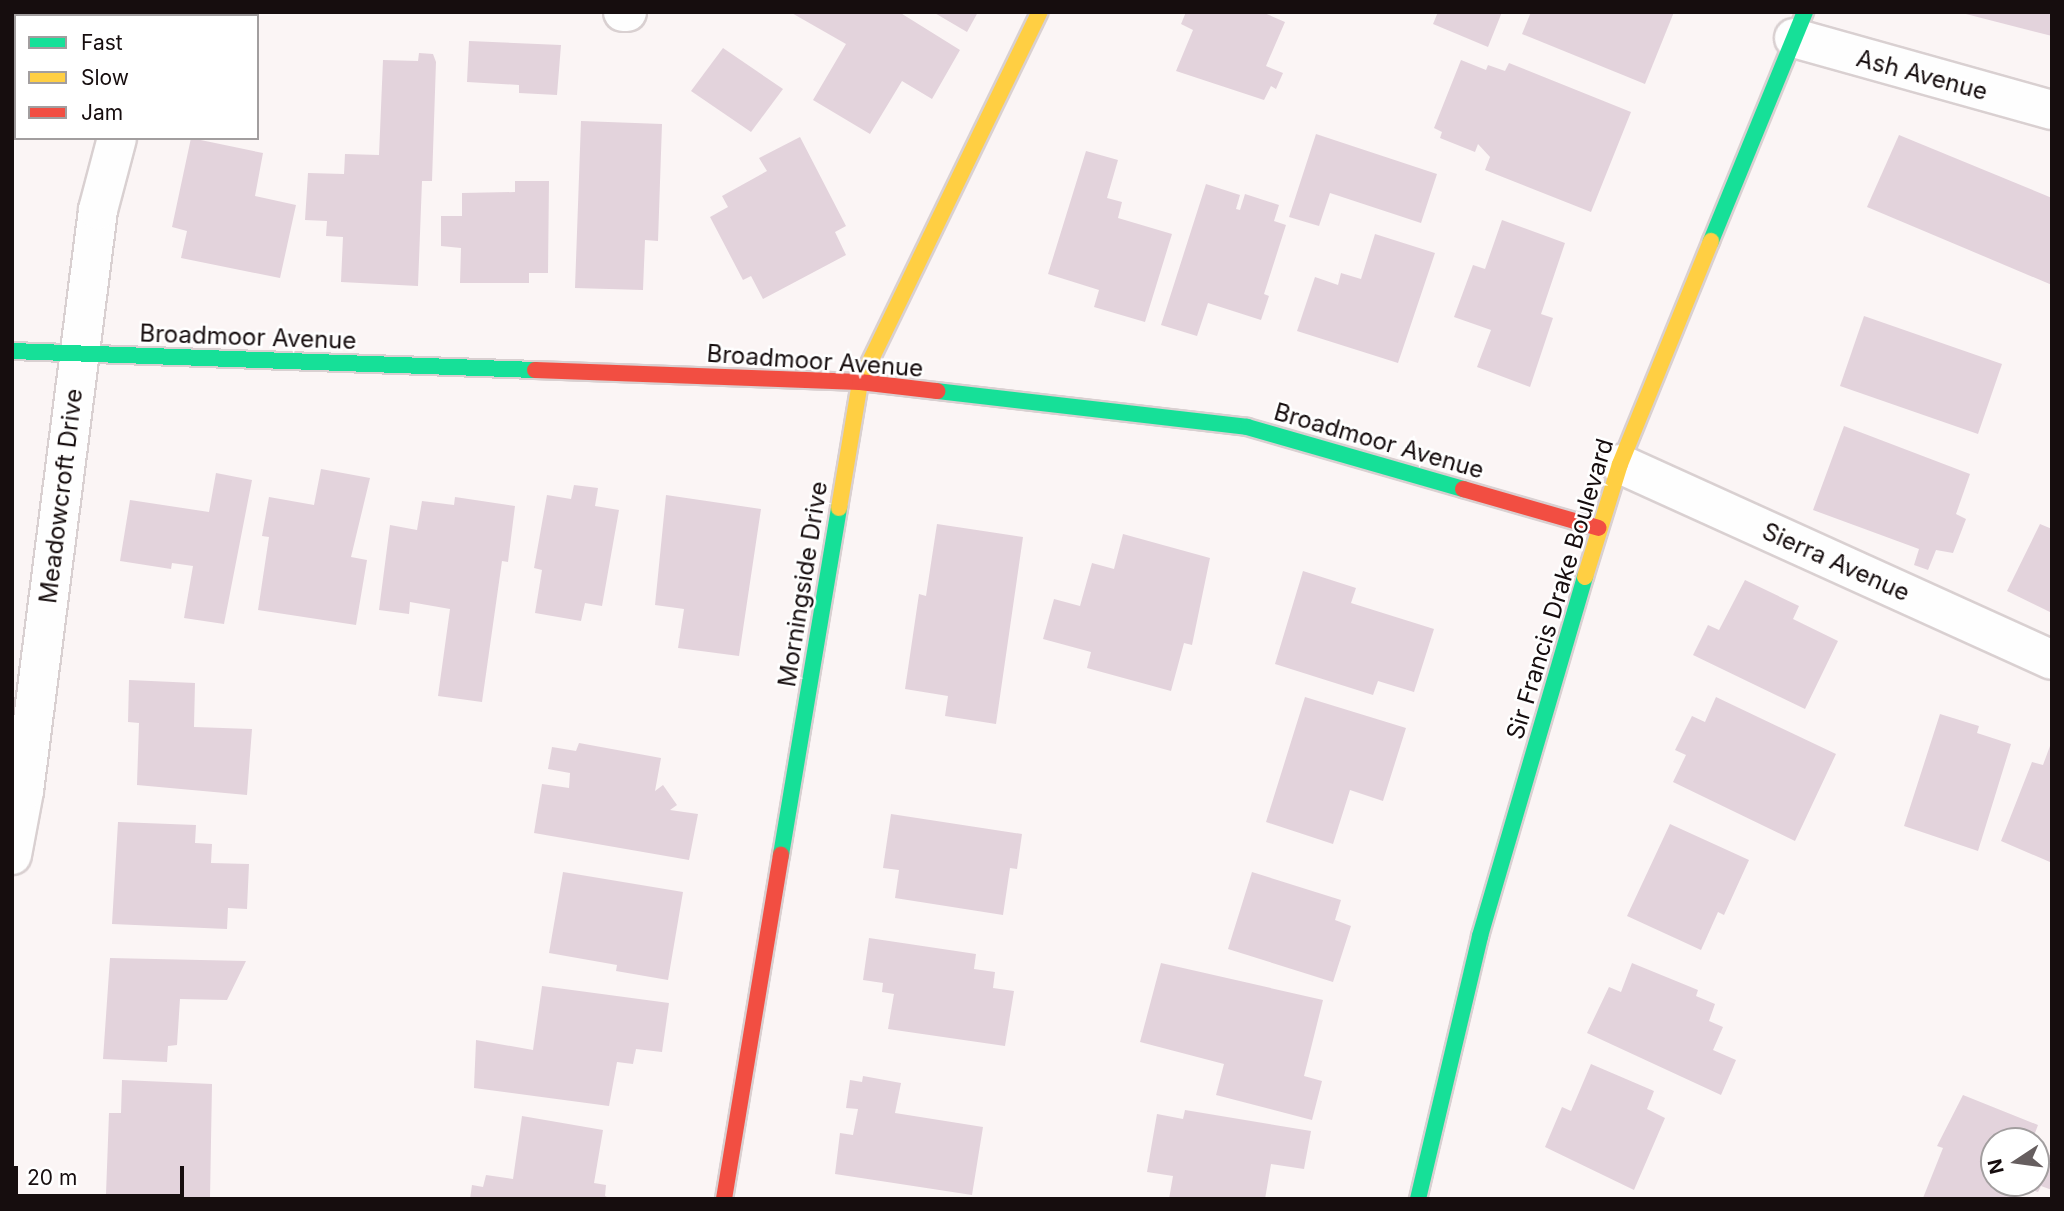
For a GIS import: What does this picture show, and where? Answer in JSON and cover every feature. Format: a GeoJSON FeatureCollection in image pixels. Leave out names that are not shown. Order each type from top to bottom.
{"type":"FeatureCollection","features":[{"type":"Feature","properties":{"kind":"street","name":"Morningside Drive"},"geometry":{"type":"LineString","coordinates":[[724,1199],[860,383],[1040,12]]}},
{"type":"Feature","properties":{"kind":"street","name":"Ash Avenue"},"geometry":{"type":"LineString","coordinates":[[1799,25],[2052,110]]}},
{"type":"Feature","properties":{"kind":"street","name":"Sir Francis Drake Boulevard"},"geometry":{"type":"LineString","coordinates":[[1418,1199],[1480,936],[1599,527],[1620,464],[1799,25]]}},
{"type":"Feature","properties":{"kind":"street","name":"Meadowcroft Drive"},"geometry":{"type":"LineString","coordinates":[[12,855],[24,791],[98,210],[116,140]]}},
{"type":"Feature","properties":{"kind":"street","name":"Broadmoor Avenue"},"geometry":{"type":"LineString","coordinates":[[12,351],[860,383],[1247,427],[1599,527]]}},
{"type":"Feature","properties":{"kind":"street","name":"Sierra Avenue"},"geometry":{"type":"LineString","coordinates":[[1620,464],[2052,660]]}},
{"type":"Feature","properties":{"kind":"building"},"geometry":{"type":"Polygon","coordinates":[[[18,12],[62,12],[61,14],[18,12]]]}},
{"type":"Feature","properties":{"kind":"building"},"geometry":{"type":"Polygon","coordinates":[[[790,12],[899,12],[960,50],[932,99],[902,81],[870,134],[813,100],[846,44],[790,12]]]}},
{"type":"Feature","properties":{"kind":"building"},"geometry":{"type":"Polygon","coordinates":[[[933,12],[978,12],[967,32],[933,12]]]}},
{"type":"Feature","properties":{"kind":"building"},"geometry":{"type":"Polygon","coordinates":[[[1186,12],[1262,12],[1285,22],[1266,66],[1283,73],[1276,89],[1271,86],[1264,100],[1176,71],[1193,30],[1181,24],[1186,12]]]}},
{"type":"Feature","properties":{"kind":"building"},"geometry":{"type":"Polygon","coordinates":[[[1438,12],[1502,12],[1488,47],[1433,24],[1438,12]]]}},
{"type":"Feature","properties":{"kind":"building"},"geometry":{"type":"Polygon","coordinates":[[[1531,12],[1674,12],[1645,84],[1522,34],[1531,12]]]}},
{"type":"Feature","properties":{"kind":"building"},"geometry":{"type":"Polygon","coordinates":[[[2052,12],[2052,36],[1962,13],[2052,12]]]}},
{"type":"Feature","properties":{"kind":"building"},"geometry":{"type":"Polygon","coordinates":[[[469,41],[561,45],[557,95],[519,93],[519,85],[467,82],[469,41]]]}},
{"type":"Feature","properties":{"kind":"building"},"geometry":{"type":"Polygon","coordinates":[[[723,48],[783,89],[751,132],[691,91],[723,48]]]}},
{"type":"Feature","properties":{"kind":"building"},"geometry":{"type":"Polygon","coordinates":[[[419,53],[433,54],[436,62],[432,181],[422,181],[418,286],[341,282],[343,237],[326,236],[327,221],[305,220],[308,173],[344,174],[345,154],[379,155],[383,60],[418,61],[419,53]]]}},
{"type":"Feature","properties":{"kind":"building"},"geometry":{"type":"Polygon","coordinates":[[[1461,60],[1486,70],[1488,65],[1505,71],[1509,63],[1631,112],[1591,212],[1485,170],[1490,157],[1478,144],[1475,152],[1440,138],[1442,132],[1434,128],[1461,60]]]}},
{"type":"Feature","properties":{"kind":"building"},"geometry":{"type":"Polygon","coordinates":[[[581,121],[662,124],[658,241],[645,240],[643,290],[575,288],[581,121]]]}},
{"type":"Feature","properties":{"kind":"building"},"geometry":{"type":"Polygon","coordinates":[[[1316,134],[1437,174],[1421,223],[1330,193],[1319,226],[1289,217],[1316,134]]]}},
{"type":"Feature","properties":{"kind":"building"},"geometry":{"type":"Polygon","coordinates":[[[1899,135],[2052,198],[2052,285],[1867,207],[1899,135]]]}},
{"type":"Feature","properties":{"kind":"building"},"geometry":{"type":"Polygon","coordinates":[[[800,137],[846,226],[835,232],[846,255],[763,299],[751,276],[743,280],[710,217],[728,207],[722,196],[767,171],[759,158],[800,137]]]}},
{"type":"Feature","properties":{"kind":"building"},"geometry":{"type":"Polygon","coordinates":[[[191,140],[263,153],[255,196],[296,205],[280,278],[181,258],[187,231],[172,227],[191,140]]]}},
{"type":"Feature","properties":{"kind":"building"},"geometry":{"type":"Polygon","coordinates":[[[1086,151],[1118,160],[1107,198],[1122,202],[1118,218],[1172,234],[1145,322],[1094,307],[1099,290],[1048,274],[1086,151]]]}},
{"type":"Feature","properties":{"kind":"building"},"geometry":{"type":"Polygon","coordinates":[[[515,181],[549,181],[548,273],[529,273],[529,283],[460,283],[461,248],[441,246],[441,216],[462,216],[462,193],[515,192],[515,181]]]}},
{"type":"Feature","properties":{"kind":"building"},"geometry":{"type":"Polygon","coordinates":[[[1206,184],[1240,195],[1236,209],[1240,210],[1245,194],[1279,205],[1274,221],[1286,225],[1264,294],[1269,296],[1261,320],[1208,303],[1197,336],[1161,325],[1206,184]]]}},
{"type":"Feature","properties":{"kind":"building"},"geometry":{"type":"Polygon","coordinates":[[[1502,220],[1565,243],[1541,314],[1553,318],[1530,387],[1477,367],[1491,330],[1454,317],[1473,265],[1485,269],[1502,220]]]}},
{"type":"Feature","properties":{"kind":"building"},"geometry":{"type":"Polygon","coordinates":[[[1375,234],[1435,253],[1398,363],[1297,331],[1315,277],[1338,285],[1341,273],[1361,279],[1375,234]]]}},
{"type":"Feature","properties":{"kind":"building"},"geometry":{"type":"Polygon","coordinates":[[[1864,316],[2002,364],[1978,434],[1840,386],[1864,316]]]}},
{"type":"Feature","properties":{"kind":"building"},"geometry":{"type":"Polygon","coordinates":[[[1844,426],[1970,474],[1956,514],[1966,519],[1953,553],[1936,550],[1928,570],[1914,565],[1919,549],[1813,510],[1844,426]]]}},
{"type":"Feature","properties":{"kind":"building"},"geometry":{"type":"Polygon","coordinates":[[[321,469],[370,478],[351,557],[367,560],[356,625],[258,610],[269,537],[262,536],[269,497],[314,505],[321,469]]]}},
{"type":"Feature","properties":{"kind":"building"},"geometry":{"type":"Polygon","coordinates":[[[216,473],[252,480],[224,624],[184,618],[193,566],[172,563],[171,569],[120,561],[130,500],[209,512],[216,473]]]}},
{"type":"Feature","properties":{"kind":"building"},"geometry":{"type":"Polygon","coordinates":[[[574,485],[598,488],[595,506],[619,510],[602,606],[585,603],[581,621],[535,613],[542,570],[534,568],[547,495],[571,499],[574,485]]]}},
{"type":"Feature","properties":{"kind":"building"},"geometry":{"type":"Polygon","coordinates":[[[666,495],[761,509],[739,656],[678,648],[684,609],[655,605],[666,495]]]}},
{"type":"Feature","properties":{"kind":"building"},"geometry":{"type":"Polygon","coordinates":[[[455,497],[515,506],[508,562],[502,561],[482,702],[438,696],[450,609],[410,602],[409,614],[379,610],[390,525],[417,530],[422,501],[454,505],[455,497]]]}},
{"type":"Feature","properties":{"kind":"building"},"geometry":{"type":"Polygon","coordinates":[[[937,524],[1023,537],[996,724],[945,716],[948,696],[905,689],[919,594],[926,596],[937,524]]]}},
{"type":"Feature","properties":{"kind":"building"},"geometry":{"type":"Polygon","coordinates":[[[2040,524],[2052,529],[2052,613],[2007,591],[2040,524]]]}},
{"type":"Feature","properties":{"kind":"building"},"geometry":{"type":"Polygon","coordinates":[[[1123,534],[1210,558],[1192,645],[1184,643],[1171,691],[1087,668],[1091,652],[1043,639],[1054,599],[1080,606],[1092,563],[1114,569],[1123,534]]]}},
{"type":"Feature","properties":{"kind":"building"},"geometry":{"type":"Polygon","coordinates":[[[1303,571],[1356,588],[1351,603],[1434,629],[1414,692],[1378,681],[1373,695],[1275,664],[1303,571]]]}},
{"type":"Feature","properties":{"kind":"building"},"geometry":{"type":"Polygon","coordinates":[[[1745,580],[1799,606],[1793,619],[1838,641],[1805,709],[1693,655],[1708,625],[1719,630],[1745,580]]]}},
{"type":"Feature","properties":{"kind":"building"},"geometry":{"type":"Polygon","coordinates":[[[129,680],[195,683],[194,727],[252,729],[247,795],[137,785],[139,723],[128,722],[129,680]]]}},
{"type":"Feature","properties":{"kind":"building"},"geometry":{"type":"Polygon","coordinates":[[[1305,697],[1406,728],[1383,801],[1350,790],[1333,844],[1266,822],[1305,697]]]}},
{"type":"Feature","properties":{"kind":"building"},"geometry":{"type":"Polygon","coordinates":[[[1716,697],[1836,754],[1795,841],[1673,782],[1686,755],[1675,750],[1692,716],[1705,722],[1716,697]]]}},
{"type":"Feature","properties":{"kind":"building"},"geometry":{"type":"Polygon","coordinates":[[[1940,714],[1979,726],[1977,733],[2011,744],[1978,851],[1904,826],[1940,714]]]}},
{"type":"Feature","properties":{"kind":"building"},"geometry":{"type":"Polygon","coordinates":[[[579,743],[661,758],[655,791],[663,785],[677,805],[670,810],[698,814],[689,860],[534,833],[542,784],[569,788],[570,773],[548,769],[552,747],[576,751],[579,743]]]}},
{"type":"Feature","properties":{"kind":"building"},"geometry":{"type":"Polygon","coordinates":[[[2050,746],[2050,862],[2001,841],[2032,762],[2043,765],[2050,746]]]}},
{"type":"Feature","properties":{"kind":"building"},"geometry":{"type":"Polygon","coordinates":[[[891,814],[1022,834],[1017,869],[1010,868],[1003,915],[895,898],[899,870],[883,868],[891,814]]]}},
{"type":"Feature","properties":{"kind":"building"},"geometry":{"type":"Polygon","coordinates":[[[118,822],[196,825],[195,843],[212,844],[211,863],[249,864],[247,909],[228,908],[227,929],[112,924],[118,822]]]}},
{"type":"Feature","properties":{"kind":"building"},"geometry":{"type":"Polygon","coordinates":[[[1670,824],[1749,860],[1724,915],[1718,912],[1701,950],[1627,916],[1670,824]]]}},
{"type":"Feature","properties":{"kind":"building"},"geometry":{"type":"Polygon","coordinates":[[[563,872],[683,892],[668,980],[616,971],[617,965],[549,953],[563,872]]]}},
{"type":"Feature","properties":{"kind":"building"},"geometry":{"type":"Polygon","coordinates":[[[1252,872],[1341,900],[1335,920],[1351,926],[1333,982],[1228,949],[1252,872]]]}},
{"type":"Feature","properties":{"kind":"building"},"geometry":{"type":"Polygon","coordinates":[[[869,938],[976,954],[974,969],[995,972],[993,988],[1014,991],[1005,1046],[888,1029],[894,994],[882,992],[883,983],[863,980],[869,938]]]}},
{"type":"Feature","properties":{"kind":"building"},"geometry":{"type":"Polygon","coordinates":[[[110,958],[246,961],[227,1000],[180,999],[177,1045],[168,1046],[167,1062],[103,1059],[110,958]]]}},
{"type":"Feature","properties":{"kind":"building"},"geometry":{"type":"Polygon","coordinates":[[[1161,963],[1323,1000],[1304,1076],[1322,1081],[1312,1120],[1216,1095],[1224,1064],[1140,1042],[1161,963]]]}},
{"type":"Feature","properties":{"kind":"building"},"geometry":{"type":"Polygon","coordinates":[[[1632,963],[1698,990],[1696,996],[1715,1004],[1709,1021],[1723,1027],[1713,1050],[1736,1060],[1721,1095],[1587,1033],[1609,987],[1621,992],[1632,963]]]}},
{"type":"Feature","properties":{"kind":"building"},"geometry":{"type":"Polygon","coordinates":[[[542,986],[669,1003],[662,1052],[636,1049],[633,1064],[617,1062],[609,1106],[474,1088],[476,1040],[533,1050],[542,986]]]}},
{"type":"Feature","properties":{"kind":"building"},"geometry":{"type":"Polygon","coordinates":[[[1591,1064],[1654,1091],[1647,1109],[1665,1118],[1634,1190],[1545,1147],[1562,1107],[1571,1111],[1591,1064]]]}},
{"type":"Feature","properties":{"kind":"building"},"geometry":{"type":"Polygon","coordinates":[[[863,1076],[901,1083],[895,1113],[983,1127],[972,1195],[835,1174],[840,1133],[853,1135],[858,1109],[846,1108],[850,1080],[862,1082],[863,1076]]]}},
{"type":"Feature","properties":{"kind":"building"},"geometry":{"type":"Polygon","coordinates":[[[122,1080],[212,1084],[210,1198],[106,1194],[109,1113],[121,1113],[122,1080]]]}},
{"type":"Feature","properties":{"kind":"building"},"geometry":{"type":"Polygon","coordinates":[[[1963,1095],[2038,1125],[1980,1127],[1980,1197],[2017,1197],[2016,1199],[1923,1198],[1943,1148],[1937,1146],[1963,1095]]]}},
{"type":"Feature","properties":{"kind":"building"},"geometry":{"type":"Polygon","coordinates":[[[1185,1110],[1311,1131],[1304,1169],[1271,1164],[1265,1199],[1169,1199],[1173,1176],[1147,1172],[1157,1114],[1183,1119],[1185,1110]]]}},
{"type":"Feature","properties":{"kind":"building"},"geometry":{"type":"Polygon","coordinates":[[[522,1116],[603,1130],[594,1183],[606,1185],[605,1196],[611,1199],[470,1199],[472,1185],[483,1187],[486,1175],[513,1179],[522,1116]]]}},
{"type":"Feature","properties":{"kind":"building"},"geometry":{"type":"Polygon","coordinates":[[[2050,1155],[2052,1156],[2052,1190],[2050,1189],[2050,1155]]]}},
{"type":"Feature","properties":{"kind":"traffic: fast"},"geometry":{"type":"LineString","coordinates":[[1711,241],[1805,12]]}},
{"type":"Feature","properties":{"kind":"traffic: fast"},"geometry":{"type":"LineString","coordinates":[[12,351],[535,370]]}},
{"type":"Feature","properties":{"kind":"traffic: fast"},"geometry":{"type":"LineString","coordinates":[[937,391],[1247,427],[1463,489]]}},
{"type":"Feature","properties":{"kind":"traffic: fast"},"geometry":{"type":"LineString","coordinates":[[781,855],[839,508]]}},
{"type":"Feature","properties":{"kind":"traffic: fast"},"geometry":{"type":"LineString","coordinates":[[1418,1199],[1480,936],[1585,577]]}},
{"type":"Feature","properties":{"kind":"traffic: slow"},"geometry":{"type":"LineString","coordinates":[[839,508],[860,382],[1040,12]]}},
{"type":"Feature","properties":{"kind":"traffic: slow"},"geometry":{"type":"LineString","coordinates":[[1585,577],[1620,464],[1711,241]]}},
{"type":"Feature","properties":{"kind":"traffic: jam"},"geometry":{"type":"LineString","coordinates":[[535,370],[860,382],[937,391]]}},
{"type":"Feature","properties":{"kind":"traffic: jam"},"geometry":{"type":"LineString","coordinates":[[1463,489],[1599,528]]}},
{"type":"Feature","properties":{"kind":"traffic: jam"},"geometry":{"type":"LineString","coordinates":[[724,1199],[781,855]]}}]}
